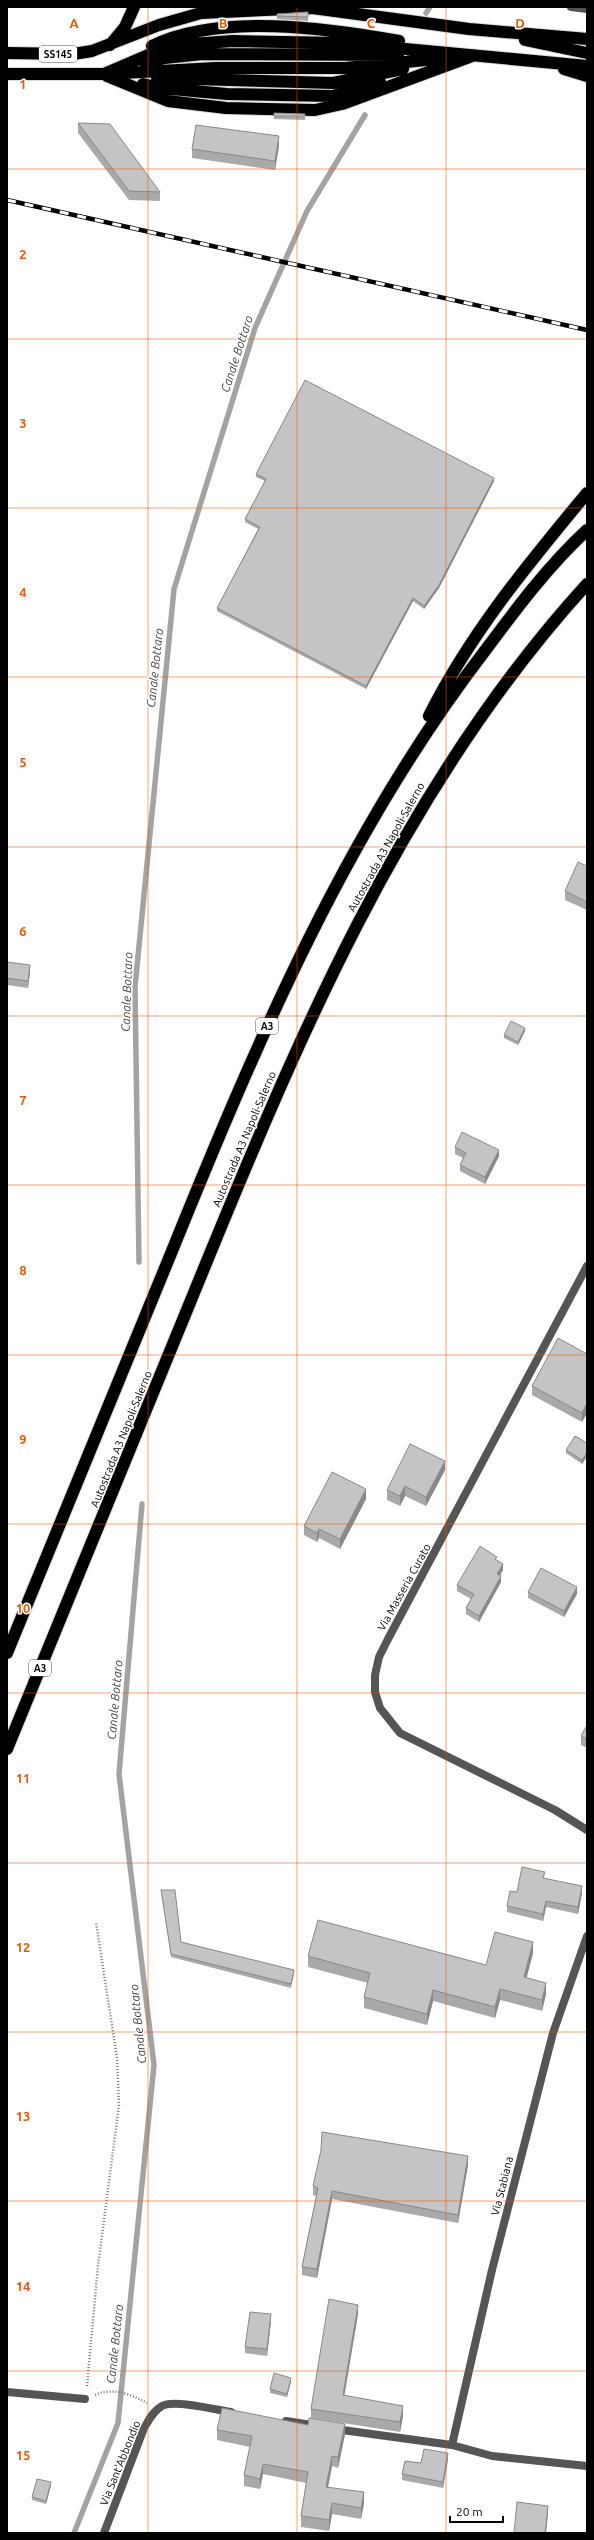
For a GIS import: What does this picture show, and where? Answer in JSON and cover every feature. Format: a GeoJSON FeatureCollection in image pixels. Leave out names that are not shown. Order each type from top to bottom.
{"type":"FeatureCollection","features":[{"type":"Feature","properties":{"kind":"highway"},"geometry":{"type":"LineString","coordinates":[[109,46],[125,27],[134,7]]}},
{"type":"Feature","properties":{"kind":"highway"},"geometry":{"type":"LineString","coordinates":[[308,8],[469,29],[587,39]]}},
{"type":"Feature","properties":{"kind":"highway","name":"SS145"},"geometry":{"type":"LineString","coordinates":[[7,54],[73,54],[109,46],[159,25],[201,13],[308,8]]}},
{"type":"Feature","properties":{"kind":"highway"},"geometry":{"type":"LineString","coordinates":[[104,74],[156,45],[183,34],[216,28],[342,31],[475,55],[587,66]]}},
{"type":"Feature","properties":{"kind":"highway"},"geometry":{"type":"LineString","coordinates":[[469,29],[587,53]]}},
{"type":"Feature","properties":{"kind":"highway"},"geometry":{"type":"LineString","coordinates":[[104,74],[160,88],[190,91],[227,94],[333,96],[475,55]]}},
{"type":"Feature","properties":{"kind":"highway"},"geometry":{"type":"LineString","coordinates":[[104,74],[216,68],[345,68],[475,55]]}},
{"type":"Feature","properties":{"kind":"highway"},"geometry":{"type":"LineString","coordinates":[[536,61],[587,76]]}},
{"type":"Feature","properties":{"kind":"highway","name":"SS145"},"geometry":{"type":"LineString","coordinates":[[7,74],[104,74]]}},
{"type":"Feature","properties":{"kind":"highway"},"geometry":{"type":"LineString","coordinates":[[405,763],[449,677],[493,609],[587,493]]}},
{"type":"Feature","properties":{"kind":"highway","name":"A3"},"geometry":{"type":"LineString","coordinates":[[7,1653],[254,1053],[326,903],[405,763],[439,713],[505,623],[543,577],[587,530]]}},
{"type":"Feature","properties":{"kind":"highway","name":"Autostrada A3 Napoli-Salerno"},"geometry":{"type":"LineString","coordinates":[[7,1749],[228,1209],[315,1011],[360,918],[430,794],[471,731],[504,683],[587,584]]}},
{"type":"Feature","properties":{"kind":"street"},"geometry":{"type":"LineString","coordinates":[[571,7],[587,9]]}},
{"type":"Feature","properties":{"kind":"street","name":"Via Masseria Curato"},"geometry":{"type":"LineString","coordinates":[[587,1266],[388,1639],[379,1657],[374,1675],[375,1692],[380,1708],[400,1733],[555,1810],[587,1830]]}},
{"type":"Feature","properties":{"kind":"street","name":"Via Stabiana"},"geometry":{"type":"LineString","coordinates":[[452,2445],[488,2285],[553,2033],[587,1936]]}},
{"type":"Feature","properties":{"kind":"street"},"geometry":{"type":"LineString","coordinates":[[7,2392],[85,2399]]}},
{"type":"Feature","properties":{"kind":"street","name":"Via Sant'Abbondio"},"geometry":{"type":"LineString","coordinates":[[104,2533],[144,2428],[153,2413],[162,2405],[173,2404],[240,2414]]}},
{"type":"Feature","properties":{"kind":"street"},"geometry":{"type":"LineString","coordinates":[[278,2420],[452,2445],[492,2456],[587,2466]]}},
{"type":"Feature","properties":{"kind":"path"},"geometry":{"type":"LineString","coordinates":[[85,2399],[98,2266],[120,2105],[117,2058],[96,1922]]}},
{"type":"Feature","properties":{"kind":"path"},"geometry":{"type":"LineString","coordinates":[[106,2390],[134,2396]]}},
{"type":"Feature","properties":{"kind":"building"},"geometry":{"type":"Polygon","coordinates":[[[308,12],[308,17],[277,16],[277,14],[308,12]]]}},
{"type":"Feature","properties":{"kind":"building"},"geometry":{"type":"Polygon","coordinates":[[[274,113],[305,114],[305,116],[274,116],[274,113]]]}},
{"type":"Feature","properties":{"kind":"building"},"geometry":{"type":"Polygon","coordinates":[[[78,123],[110,124],[160,192],[129,191],[78,123]]]}},
{"type":"Feature","properties":{"kind":"building"},"geometry":{"type":"Polygon","coordinates":[[[196,125],[279,136],[275,161],[192,149],[196,125]]]}},
{"type":"Feature","properties":{"kind":"building"},"geometry":{"type":"Polygon","coordinates":[[[305,380],[494,478],[439,585],[424,606],[413,598],[366,686],[217,608],[260,527],[245,519],[266,479],[256,474],[305,380]]]}},
{"type":"Feature","properties":{"kind":"building"},"geometry":{"type":"Polygon","coordinates":[[[578,862],[587,866],[587,902],[565,891],[578,862]]]}},
{"type":"Feature","properties":{"kind":"building"},"geometry":{"type":"Polygon","coordinates":[[[7,962],[30,965],[28,981],[7,978],[7,962]]]}},
{"type":"Feature","properties":{"kind":"building"},"geometry":{"type":"Polygon","coordinates":[[[511,1021],[525,1028],[518,1042],[504,1035],[511,1021]]]}},
{"type":"Feature","properties":{"kind":"building"},"geometry":{"type":"Polygon","coordinates":[[[462,1132],[499,1150],[485,1177],[460,1165],[466,1153],[455,1147],[462,1132]]]}},
{"type":"Feature","properties":{"kind":"building"},"geometry":{"type":"Polygon","coordinates":[[[558,1338],[587,1354],[587,1403],[582,1413],[532,1386],[558,1338]]]}},
{"type":"Feature","properties":{"kind":"building"},"geometry":{"type":"Polygon","coordinates":[[[575,1436],[587,1443],[587,1453],[582,1460],[566,1450],[575,1436]]]}},
{"type":"Feature","properties":{"kind":"building"},"geometry":{"type":"Polygon","coordinates":[[[410,1444],[445,1461],[426,1497],[405,1486],[400,1496],[387,1490],[410,1444]]]}},
{"type":"Feature","properties":{"kind":"building"},"geometry":{"type":"Polygon","coordinates":[[[332,1472],[366,1489],[340,1539],[319,1529],[317,1533],[304,1526],[332,1472]]]}},
{"type":"Feature","properties":{"kind":"building"},"geometry":{"type":"Polygon","coordinates":[[[480,1546],[497,1557],[495,1559],[503,1564],[497,1574],[501,1576],[479,1616],[466,1608],[474,1594],[457,1585],[480,1546]]]}},
{"type":"Feature","properties":{"kind":"building"},"geometry":{"type":"Polygon","coordinates":[[[541,1568],[577,1587],[564,1611],[528,1592],[541,1568]]]}},
{"type":"Feature","properties":{"kind":"building"},"geometry":{"type":"Polygon","coordinates":[[[587,1725],[587,1739],[581,1736],[587,1725]]]}},
{"type":"Feature","properties":{"kind":"building"},"geometry":{"type":"Polygon","coordinates":[[[522,1867],[545,1872],[543,1878],[582,1886],[578,1907],[546,1901],[543,1914],[507,1906],[510,1891],[517,1892],[522,1867]]]}},
{"type":"Feature","properties":{"kind":"building"},"geometry":{"type":"Polygon","coordinates":[[[161,1890],[175,1890],[181,1942],[294,1970],[291,1984],[171,1954],[161,1890]]]}},
{"type":"Feature","properties":{"kind":"building"},"geometry":{"type":"Polygon","coordinates":[[[318,1920],[486,1965],[495,1932],[533,1942],[524,1977],[546,1983],[542,2000],[500,1989],[495,2007],[433,1990],[427,2014],[364,1997],[370,1973],[308,1956],[318,1920]]]}},
{"type":"Feature","properties":{"kind":"building"},"geometry":{"type":"Polygon","coordinates":[[[322,2132],[468,2156],[458,2215],[332,2191],[317,2269],[302,2267],[318,2188],[313,2186],[321,2150],[322,2132]]]}},
{"type":"Feature","properties":{"kind":"building"},"geometry":{"type":"Polygon","coordinates":[[[329,2299],[358,2305],[343,2395],[403,2406],[400,2422],[311,2409],[329,2299]]]}},
{"type":"Feature","properties":{"kind":"building"},"geometry":{"type":"Polygon","coordinates":[[[250,2312],[271,2314],[267,2349],[245,2347],[250,2312]]]}},
{"type":"Feature","properties":{"kind":"building"},"geometry":{"type":"Polygon","coordinates":[[[274,2373],[291,2378],[287,2394],[270,2389],[274,2373]]]}},
{"type":"Feature","properties":{"kind":"building"},"geometry":{"type":"Polygon","coordinates":[[[222,2408],[308,2425],[309,2418],[345,2424],[338,2457],[332,2456],[326,2487],[364,2492],[361,2508],[332,2503],[329,2520],[301,2516],[308,2472],[263,2464],[260,2479],[244,2475],[252,2436],[217,2430],[222,2408]]]}},
{"type":"Feature","properties":{"kind":"building"},"geometry":{"type":"Polygon","coordinates":[[[424,2449],[448,2453],[443,2482],[402,2474],[405,2461],[421,2463],[424,2449]]]}},
{"type":"Feature","properties":{"kind":"building"},"geometry":{"type":"Polygon","coordinates":[[[37,2479],[51,2482],[46,2501],[32,2497],[37,2479]]]}},
{"type":"Feature","properties":{"kind":"building"},"geometry":{"type":"Polygon","coordinates":[[[517,2502],[548,2506],[545,2533],[514,2533],[517,2502]]]}},
{"type":"Feature","properties":{"kind":"waterway","name":"Canale Bottaro"},"geometry":{"type":"LineString","coordinates":[[426,13],[430,7]]}},
{"type":"Feature","properties":{"kind":"waterway","name":"Canale Bottaro"},"geometry":{"type":"LineString","coordinates":[[139,1262],[135,987],[174,589],[255,328],[307,211],[365,115]]}},
{"type":"Feature","properties":{"kind":"waterway","name":"Canale Bottaro"},"geometry":{"type":"LineString","coordinates":[[74,2533],[118,2423],[154,2065],[119,1774],[142,1504]]}},
{"type":"Feature","properties":{"kind":"railway"},"geometry":{"type":"LineString","coordinates":[[7,200],[587,330]]}}]}
